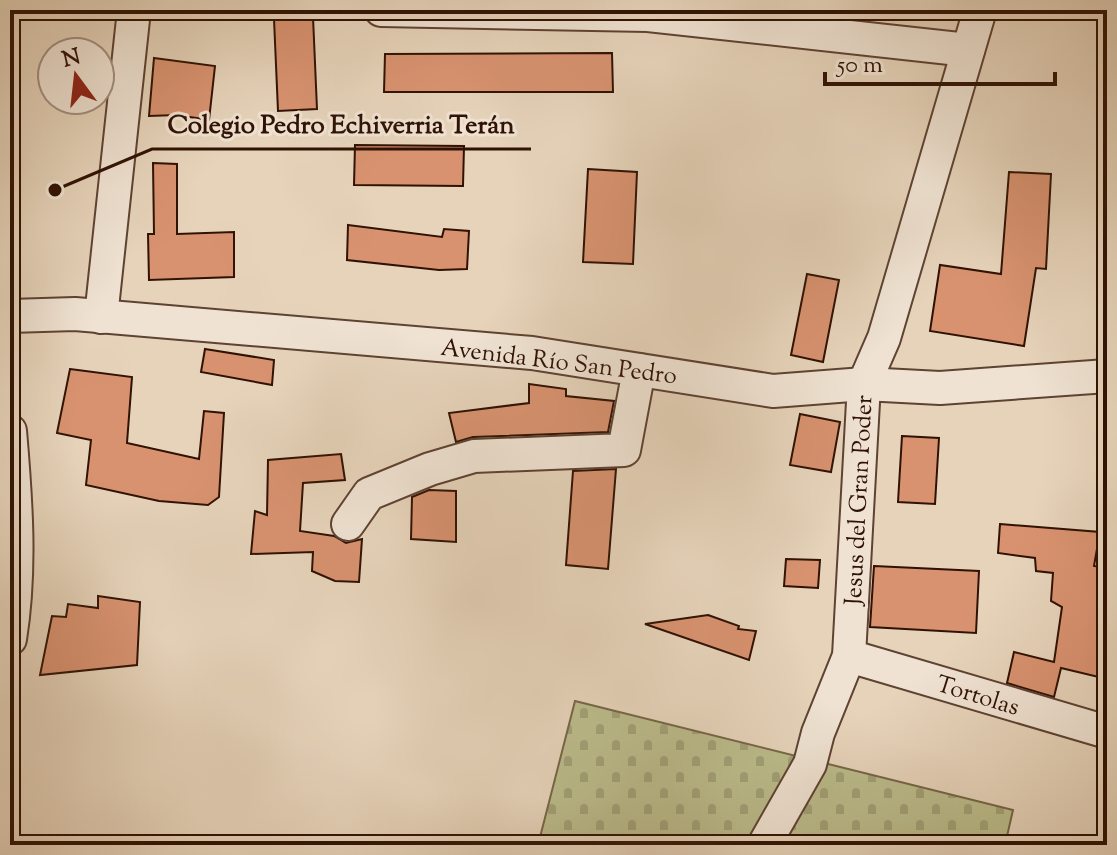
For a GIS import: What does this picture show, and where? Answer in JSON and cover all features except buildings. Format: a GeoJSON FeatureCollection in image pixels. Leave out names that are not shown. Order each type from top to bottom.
{"type":"FeatureCollection","features":[{"type":"Feature","properties":{"kind":"street"},"geometry":{"type":"LineString","coordinates":[[101,317],[134,10]]}},
{"type":"Feature","properties":{"kind":"street"},"geometry":{"type":"LineString","coordinates":[[381,10],[648,15],[968,50]]}},
{"type":"Feature","properties":{"kind":"street","name":"Jesus del Gran Poder"},"geometry":{"type":"LineString","coordinates":[[764,845],[810,764],[818,733],[849,656],[864,384],[884,338],[980,10]]}},
{"type":"Feature","properties":{"kind":"street","name":"Avenida Río San Pedro"},"geometry":{"type":"LineString","coordinates":[[10,316],[101,317],[532,353],[773,391],[864,384],[940,388],[1107,376]]}},
{"type":"Feature","properties":{"kind":"street"},"geometry":{"type":"LineString","coordinates":[[348,524],[369,494],[430,469],[474,456],[624,450],[639,370]]}},
{"type":"Feature","properties":{"kind":"street"},"geometry":{"type":"LineString","coordinates":[[10,431],[16,496],[16,580],[10,639]]}},
{"type":"Feature","properties":{"kind":"street","name":"Tortolas"},"geometry":{"type":"LineString","coordinates":[[849,656],[1107,732]]}},
{"type":"Feature","properties":{"kind":"green space"},"geometry":{"type":"Polygon","coordinates":[[[575,701],[1013,810],[1005,845],[538,845],[575,701]]]}},
{"type":"Feature","properties":{"kind":"place","name":"Colegio Pedro Echiverria Terán"},"geometry":{"type":"Point","coordinates":[55,190]}}]}
